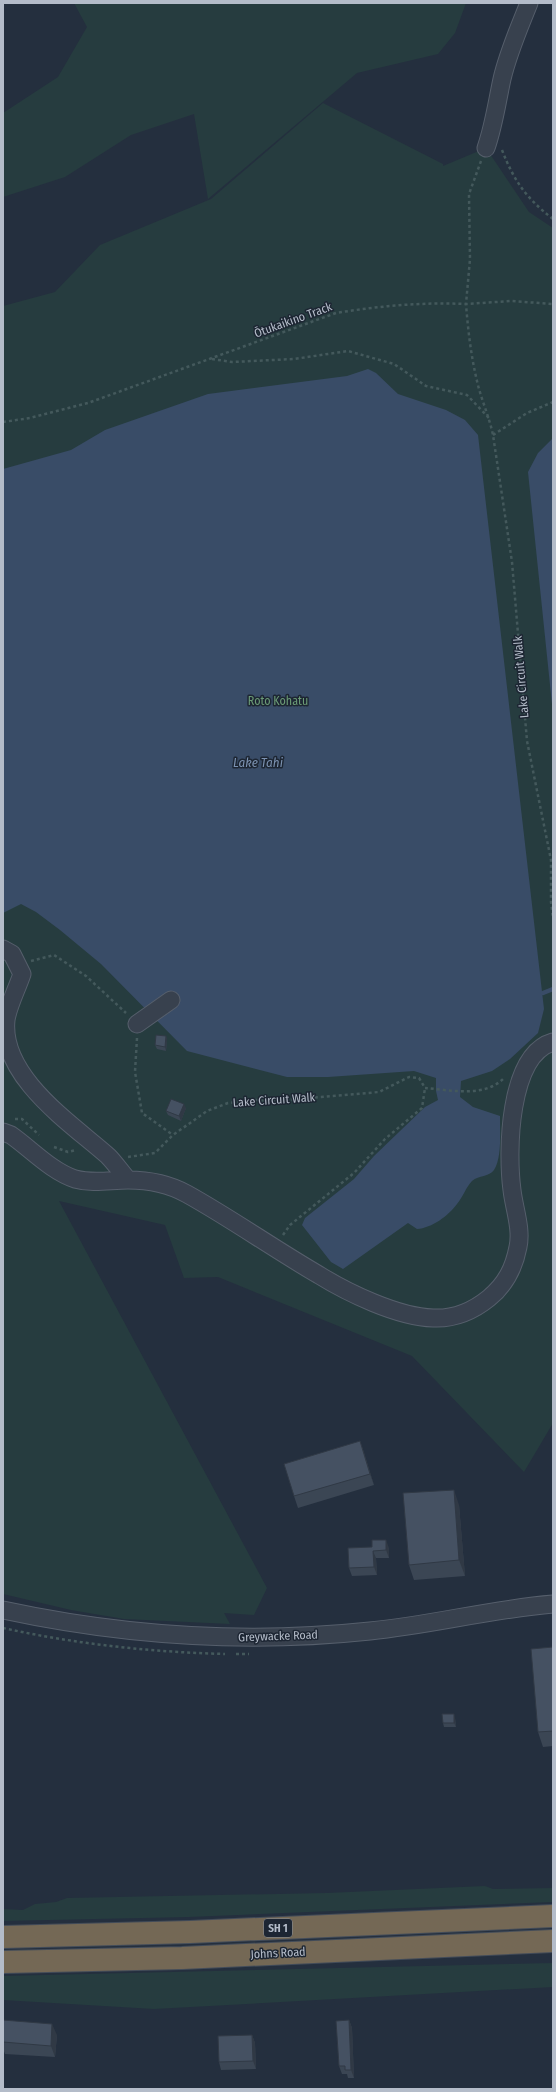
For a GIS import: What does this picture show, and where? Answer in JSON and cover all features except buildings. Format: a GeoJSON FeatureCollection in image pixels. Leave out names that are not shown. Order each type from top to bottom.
{"type":"FeatureCollection","features":[{"type":"Feature","properties":{"kind":"highway","name":"Johns Road"},"geometry":{"type":"LineString","coordinates":[[3,1937],[190,1932],[553,1916]]}},
{"type":"Feature","properties":{"kind":"highway","name":"Johns Road"},"geometry":{"type":"LineString","coordinates":[[3,1962],[182,1958],[553,1943]]}},
{"type":"Feature","properties":{"kind":"street"},"geometry":{"type":"LineString","coordinates":[[486,148],[494,126],[502,79],[513,42],[529,3]]}},
{"type":"Feature","properties":{"kind":"street"},"geometry":{"type":"LineString","coordinates":[[3,949],[12,954],[22,974],[6,1020],[7,1042],[12,1062],[29,1085],[114,1163],[128,1180]]}},
{"type":"Feature","properties":{"kind":"street"},"geometry":{"type":"LineString","coordinates":[[137,1024],[171,1000]]}},
{"type":"Feature","properties":{"kind":"street"},"geometry":{"type":"LineString","coordinates":[[7,1125],[11,1135],[63,1173],[75,1178],[105,1181],[149,1181],[184,1192],[222,1213],[274,1248],[350,1293],[407,1314],[433,1318],[454,1316],[477,1308],[507,1279],[513,1267],[519,1244],[510,1166],[514,1102],[518,1086],[532,1059],[547,1043],[553,1042]]}},
{"type":"Feature","properties":{"kind":"street","name":"Greywacke Road"},"geometry":{"type":"LineString","coordinates":[[3,1610],[84,1626],[134,1632],[268,1638],[372,1631],[490,1612],[553,1604]]}},
{"type":"Feature","properties":{"kind":"path"},"geometry":{"type":"LineString","coordinates":[[494,126],[511,172],[523,192],[553,219]]}},
{"type":"Feature","properties":{"kind":"path"},"geometry":{"type":"LineString","coordinates":[[486,148],[469,194],[470,259],[466,304],[470,349],[477,383],[490,419],[493,435],[527,413],[553,402]]}},
{"type":"Feature","properties":{"kind":"path","name":"Ōtukaikino Track"},"geometry":{"type":"LineString","coordinates":[[3,422],[30,418],[88,403],[184,367],[212,359],[336,314],[407,304],[466,304],[511,301],[553,304]]}},
{"type":"Feature","properties":{"kind":"path"},"geometry":{"type":"LineString","coordinates":[[212,359],[232,362],[294,359],[348,351],[394,364],[426,386],[467,395],[490,419]]}},
{"type":"Feature","properties":{"kind":"path","name":"Lake Circuit Walk"},"geometry":{"type":"LineString","coordinates":[[493,435],[512,562],[527,741],[551,860],[551,902],[553,918]]}},
{"type":"Feature","properties":{"kind":"path"},"geometry":{"type":"LineString","coordinates":[[18,965],[54,955],[86,976],[137,1024],[135,1072],[142,1113],[173,1135]]}},
{"type":"Feature","properties":{"kind":"path"},"geometry":{"type":"LineString","coordinates":[[274,1248],[290,1225],[354,1173],[385,1138],[422,1108],[424,1088],[465,1092],[482,1090],[499,1083],[508,1074]]}},
{"type":"Feature","properties":{"kind":"path","name":"Lake Circuit Walk"},"geometry":{"type":"LineString","coordinates":[[114,1163],[121,1159],[156,1153],[173,1135],[207,1111],[228,1103],[256,1100],[274,1101],[379,1092],[409,1077],[419,1078],[424,1088]]}},
{"type":"Feature","properties":{"kind":"path"},"geometry":{"type":"LineString","coordinates":[[7,1125],[22,1119],[44,1141]]}},
{"type":"Feature","properties":{"kind":"path"},"geometry":{"type":"LineString","coordinates":[[50,1145],[68,1152],[96,1147]]}},
{"type":"Feature","properties":{"kind":"green space"},"geometry":{"type":"Polygon","coordinates":[[[74,3],[466,3],[455,33],[438,54],[357,73],[208,199],[194,114],[131,135],[65,177],[3,197],[3,113],[58,77],[87,27],[74,3]]]}},
{"type":"Feature","properties":{"kind":"green space","name":"Roto Kohatu"},"geometry":{"type":"Polygon","coordinates":[[[323,103],[443,164],[443,166],[486,148],[529,212],[553,228],[553,1423],[524,1472],[412,1356],[218,1277],[184,1278],[165,1225],[59,1201],[267,1588],[254,1615],[224,1613],[230,1624],[124,1619],[71,1610],[3,1594],[3,306],[55,292],[100,245],[211,199],[323,103]]]}},
{"type":"Feature","properties":{"kind":"green space"},"geometry":{"type":"Polygon","coordinates":[[[485,1886],[493,1889],[553,1888],[553,1902],[189,1917],[3,1921],[3,1909],[23,1910],[35,1904],[56,1902],[67,1898],[327,1893],[485,1886]]]}},
{"type":"Feature","properties":{"kind":"green space"},"geometry":{"type":"Polygon","coordinates":[[[553,1963],[553,1987],[154,2009],[3,2000],[3,1976],[553,1963]]]}},
{"type":"Feature","properties":{"kind":"water","name":"Lake Tahi"},"geometry":{"type":"Polygon","coordinates":[[[368,369],[376,373],[398,394],[446,410],[465,420],[478,435],[544,1009],[538,1033],[510,1059],[492,1071],[461,1081],[460,1097],[473,1107],[500,1116],[499,1152],[497,1165],[494,1170],[489,1174],[472,1181],[459,1201],[439,1221],[417,1229],[408,1223],[343,1269],[331,1262],[302,1225],[305,1218],[354,1179],[374,1156],[425,1107],[438,1100],[436,1078],[414,1071],[328,1077],[287,1077],[187,1051],[101,964],[36,912],[21,904],[3,913],[3,469],[71,450],[105,430],[208,394],[347,376],[368,369]]]}},
{"type":"Feature","properties":{"kind":"water"},"geometry":{"type":"Polygon","coordinates":[[[553,438],[553,714],[528,472],[538,453],[553,438]]]}},
{"type":"Feature","properties":{"kind":"waterway"},"geometry":{"type":"LineString","coordinates":[[543,993],[553,989]]}}]}
